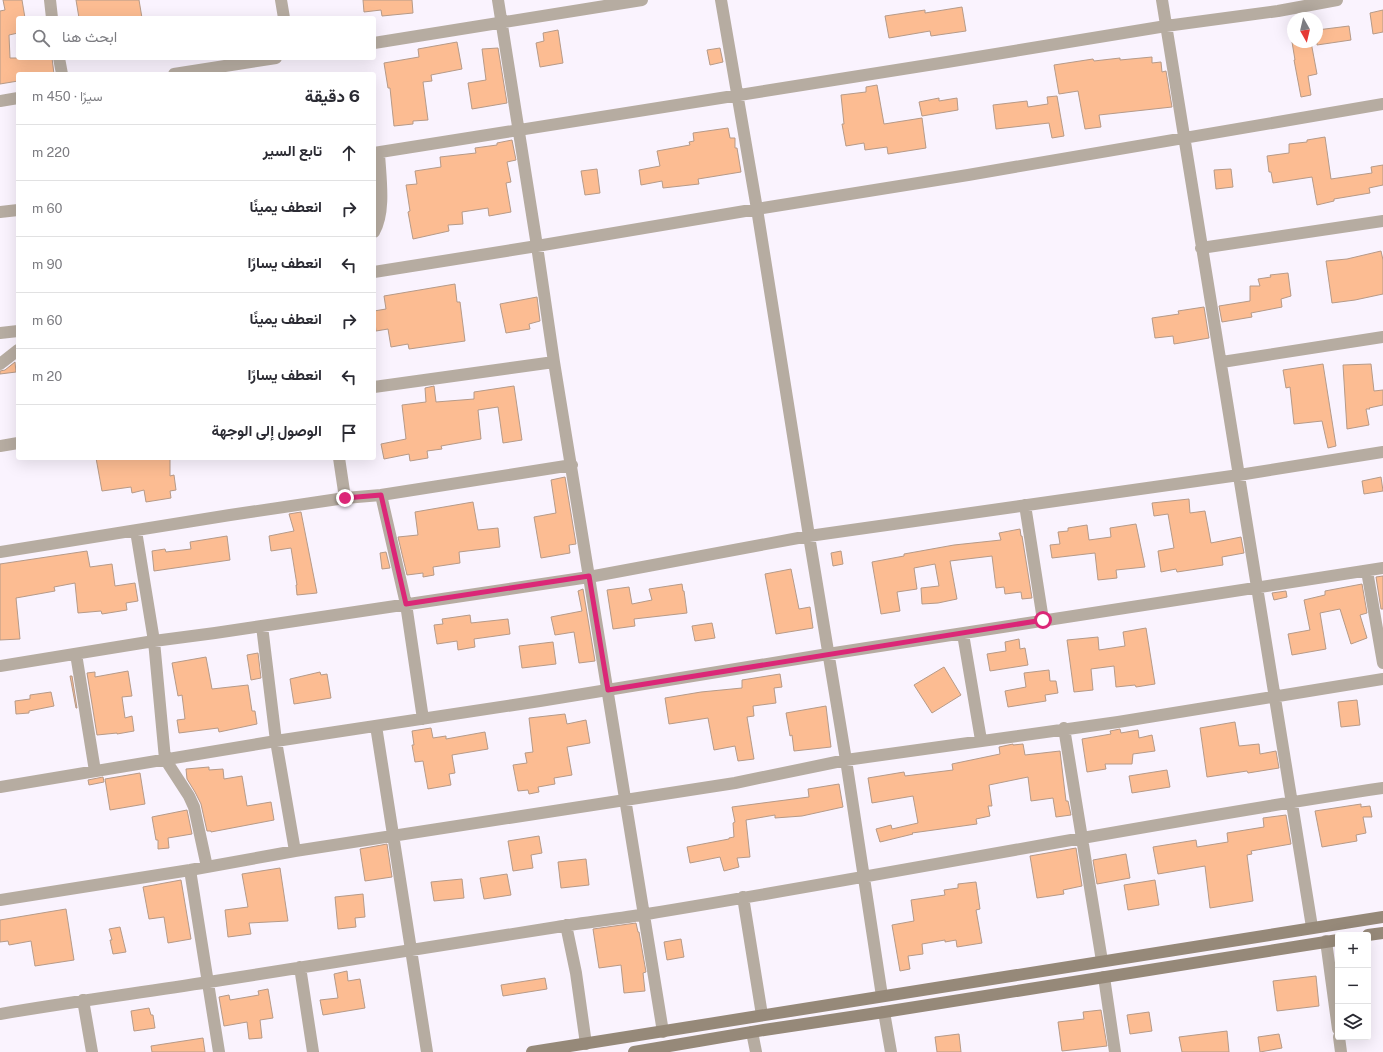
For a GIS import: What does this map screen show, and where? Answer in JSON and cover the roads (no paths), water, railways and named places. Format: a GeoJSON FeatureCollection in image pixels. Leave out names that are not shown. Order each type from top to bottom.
{"type":"FeatureCollection","features":[{"type":"Feature","properties":{"kind":"street"},"geometry":{"type":"LineString","coordinates":[[50,0],[52,16]]}},
{"type":"Feature","properties":{"kind":"street"},"geometry":{"type":"LineString","coordinates":[[281,0],[284,16]]}},
{"type":"Feature","properties":{"kind":"street"},"geometry":{"type":"LineString","coordinates":[[498,0],[554,362],[572,465],[663,1032]]}},
{"type":"Feature","properties":{"kind":"street"},"geometry":{"type":"LineString","coordinates":[[376,43],[642,0]]}},
{"type":"Feature","properties":{"kind":"street"},"geometry":{"type":"LineString","coordinates":[[721,0],[757,209],[846,760],[882,996]]}},
{"type":"Feature","properties":{"kind":"street"},"geometry":{"type":"LineString","coordinates":[[1162,0],[1201,248],[1222,362],[1312,927]]}},
{"type":"Feature","properties":{"kind":"street"},"geometry":{"type":"LineString","coordinates":[[376,227],[380,216],[381,203],[377,153],[1166,26],[1278,11],[1337,0]]}},
{"type":"Feature","properties":{"kind":"street"},"geometry":{"type":"LineString","coordinates":[[59,60],[62,72]]}},
{"type":"Feature","properties":{"kind":"street"},"geometry":{"type":"LineString","coordinates":[[187,72],[263,60]]}},
{"type":"Feature","properties":{"kind":"street"},"geometry":{"type":"LineString","coordinates":[[0,101],[16,98]]}},
{"type":"Feature","properties":{"kind":"street"},"geometry":{"type":"LineString","coordinates":[[376,272],[1184,139],[1383,104]]}},
{"type":"Feature","properties":{"kind":"street"},"geometry":{"type":"LineString","coordinates":[[0,212],[16,210]]}},
{"type":"Feature","properties":{"kind":"street"},"geometry":{"type":"LineString","coordinates":[[1201,248],[1383,221]]}},
{"type":"Feature","properties":{"kind":"street"},"geometry":{"type":"LineString","coordinates":[[0,333],[16,331]]}},
{"type":"Feature","properties":{"kind":"street"},"geometry":{"type":"LineString","coordinates":[[1222,362],[1383,337]]}},
{"type":"Feature","properties":{"kind":"street"},"geometry":{"type":"LineString","coordinates":[[0,364],[16,352]]}},
{"type":"Feature","properties":{"kind":"street"},"geometry":{"type":"LineString","coordinates":[[376,387],[554,362]]}},
{"type":"Feature","properties":{"kind":"street"},"geometry":{"type":"LineString","coordinates":[[0,446],[16,443]]}},
{"type":"Feature","properties":{"kind":"street"},"geometry":{"type":"LineString","coordinates":[[0,666],[154,641],[589,576],[809,536],[1239,475],[1383,452]]}},
{"type":"Feature","properties":{"kind":"street"},"geometry":{"type":"LineString","coordinates":[[339,460],[345,498]]}},
{"type":"Feature","properties":{"kind":"street"},"geometry":{"type":"LineString","coordinates":[[0,552],[345,498],[381,495],[572,465]]}},
{"type":"Feature","properties":{"kind":"street"},"geometry":{"type":"LineString","coordinates":[[381,495],[406,604],[423,719]]}},
{"type":"Feature","properties":{"kind":"street"},"geometry":{"type":"LineString","coordinates":[[1025,505],[1043,620]]}},
{"type":"Feature","properties":{"kind":"street"},"geometry":{"type":"LineString","coordinates":[[136,531],[154,641],[165,759],[189,796],[194,807],[207,867]]}},
{"type":"Feature","properties":{"kind":"street"},"geometry":{"type":"LineString","coordinates":[[0,787],[276,741],[1383,568]]}},
{"type":"Feature","properties":{"kind":"street"},"geometry":{"type":"LineString","coordinates":[[1367,570],[1383,663]]}},
{"type":"Feature","properties":{"kind":"street"},"geometry":{"type":"LineString","coordinates":[[262,626],[276,741],[295,850]]}},
{"type":"Feature","properties":{"kind":"street"},"geometry":{"type":"LineString","coordinates":[[963,634],[980,740]]}},
{"type":"Feature","properties":{"kind":"street"},"geometry":{"type":"LineString","coordinates":[[76,654],[95,771]]}},
{"type":"Feature","properties":{"kind":"street"},"geometry":{"type":"LineString","coordinates":[[0,900],[190,870],[295,850],[625,801],[735,783],[846,760],[1064,728],[1118,722],[1383,679]]}},
{"type":"Feature","properties":{"kind":"street"},"geometry":{"type":"LineString","coordinates":[[376,726],[427,1052]]}},
{"type":"Feature","properties":{"kind":"street"},"geometry":{"type":"LineString","coordinates":[[1064,728],[1102,961]]}},
{"type":"Feature","properties":{"kind":"street"},"geometry":{"type":"LineString","coordinates":[[0,1014],[411,949],[645,914],[864,878],[1082,838],[1292,802],[1383,788]]}},
{"type":"Feature","properties":{"kind":"street"},"geometry":{"type":"LineString","coordinates":[[190,870],[219,1052]]}},
{"type":"Feature","properties":{"kind":"street"},"geometry":{"type":"LineString","coordinates":[[743,897],[762,1015]]}},
{"type":"Feature","properties":{"kind":"street"},"geometry":{"type":"LineString","coordinates":[[532,1052],[1383,916]]}},
{"type":"Feature","properties":{"kind":"street"},"geometry":{"type":"LineString","coordinates":[[566,925],[576,973],[586,1044]]}},
{"type":"Feature","properties":{"kind":"street"},"geometry":{"type":"LineString","coordinates":[[1371,935],[1383,933]]}},
{"type":"Feature","properties":{"kind":"street"},"geometry":{"type":"LineString","coordinates":[[634,1052],[670,1049],[752,1032],[1335,940]]}},
{"type":"Feature","properties":{"kind":"street"},"geometry":{"type":"LineString","coordinates":[[1326,941],[1335,1007]]}},
{"type":"Feature","properties":{"kind":"street"},"geometry":{"type":"LineString","coordinates":[[300,967],[313,1052]]}},
{"type":"Feature","properties":{"kind":"street"},"geometry":{"type":"LineString","coordinates":[[1104,977],[1115,1052]]}},
{"type":"Feature","properties":{"kind":"street"},"geometry":{"type":"LineString","coordinates":[[83,1000],[92,1052]]}},
{"type":"Feature","properties":{"kind":"street"},"geometry":{"type":"LineString","coordinates":[[884,1012],[891,1052]]}},
{"type":"Feature","properties":{"kind":"street"},"geometry":{"type":"LineString","coordinates":[[752,1032],[756,1052]]}},
{"type":"Feature","properties":{"kind":"street"},"geometry":{"type":"LineString","coordinates":[[1339,1040],[1341,1052]]}}]}
